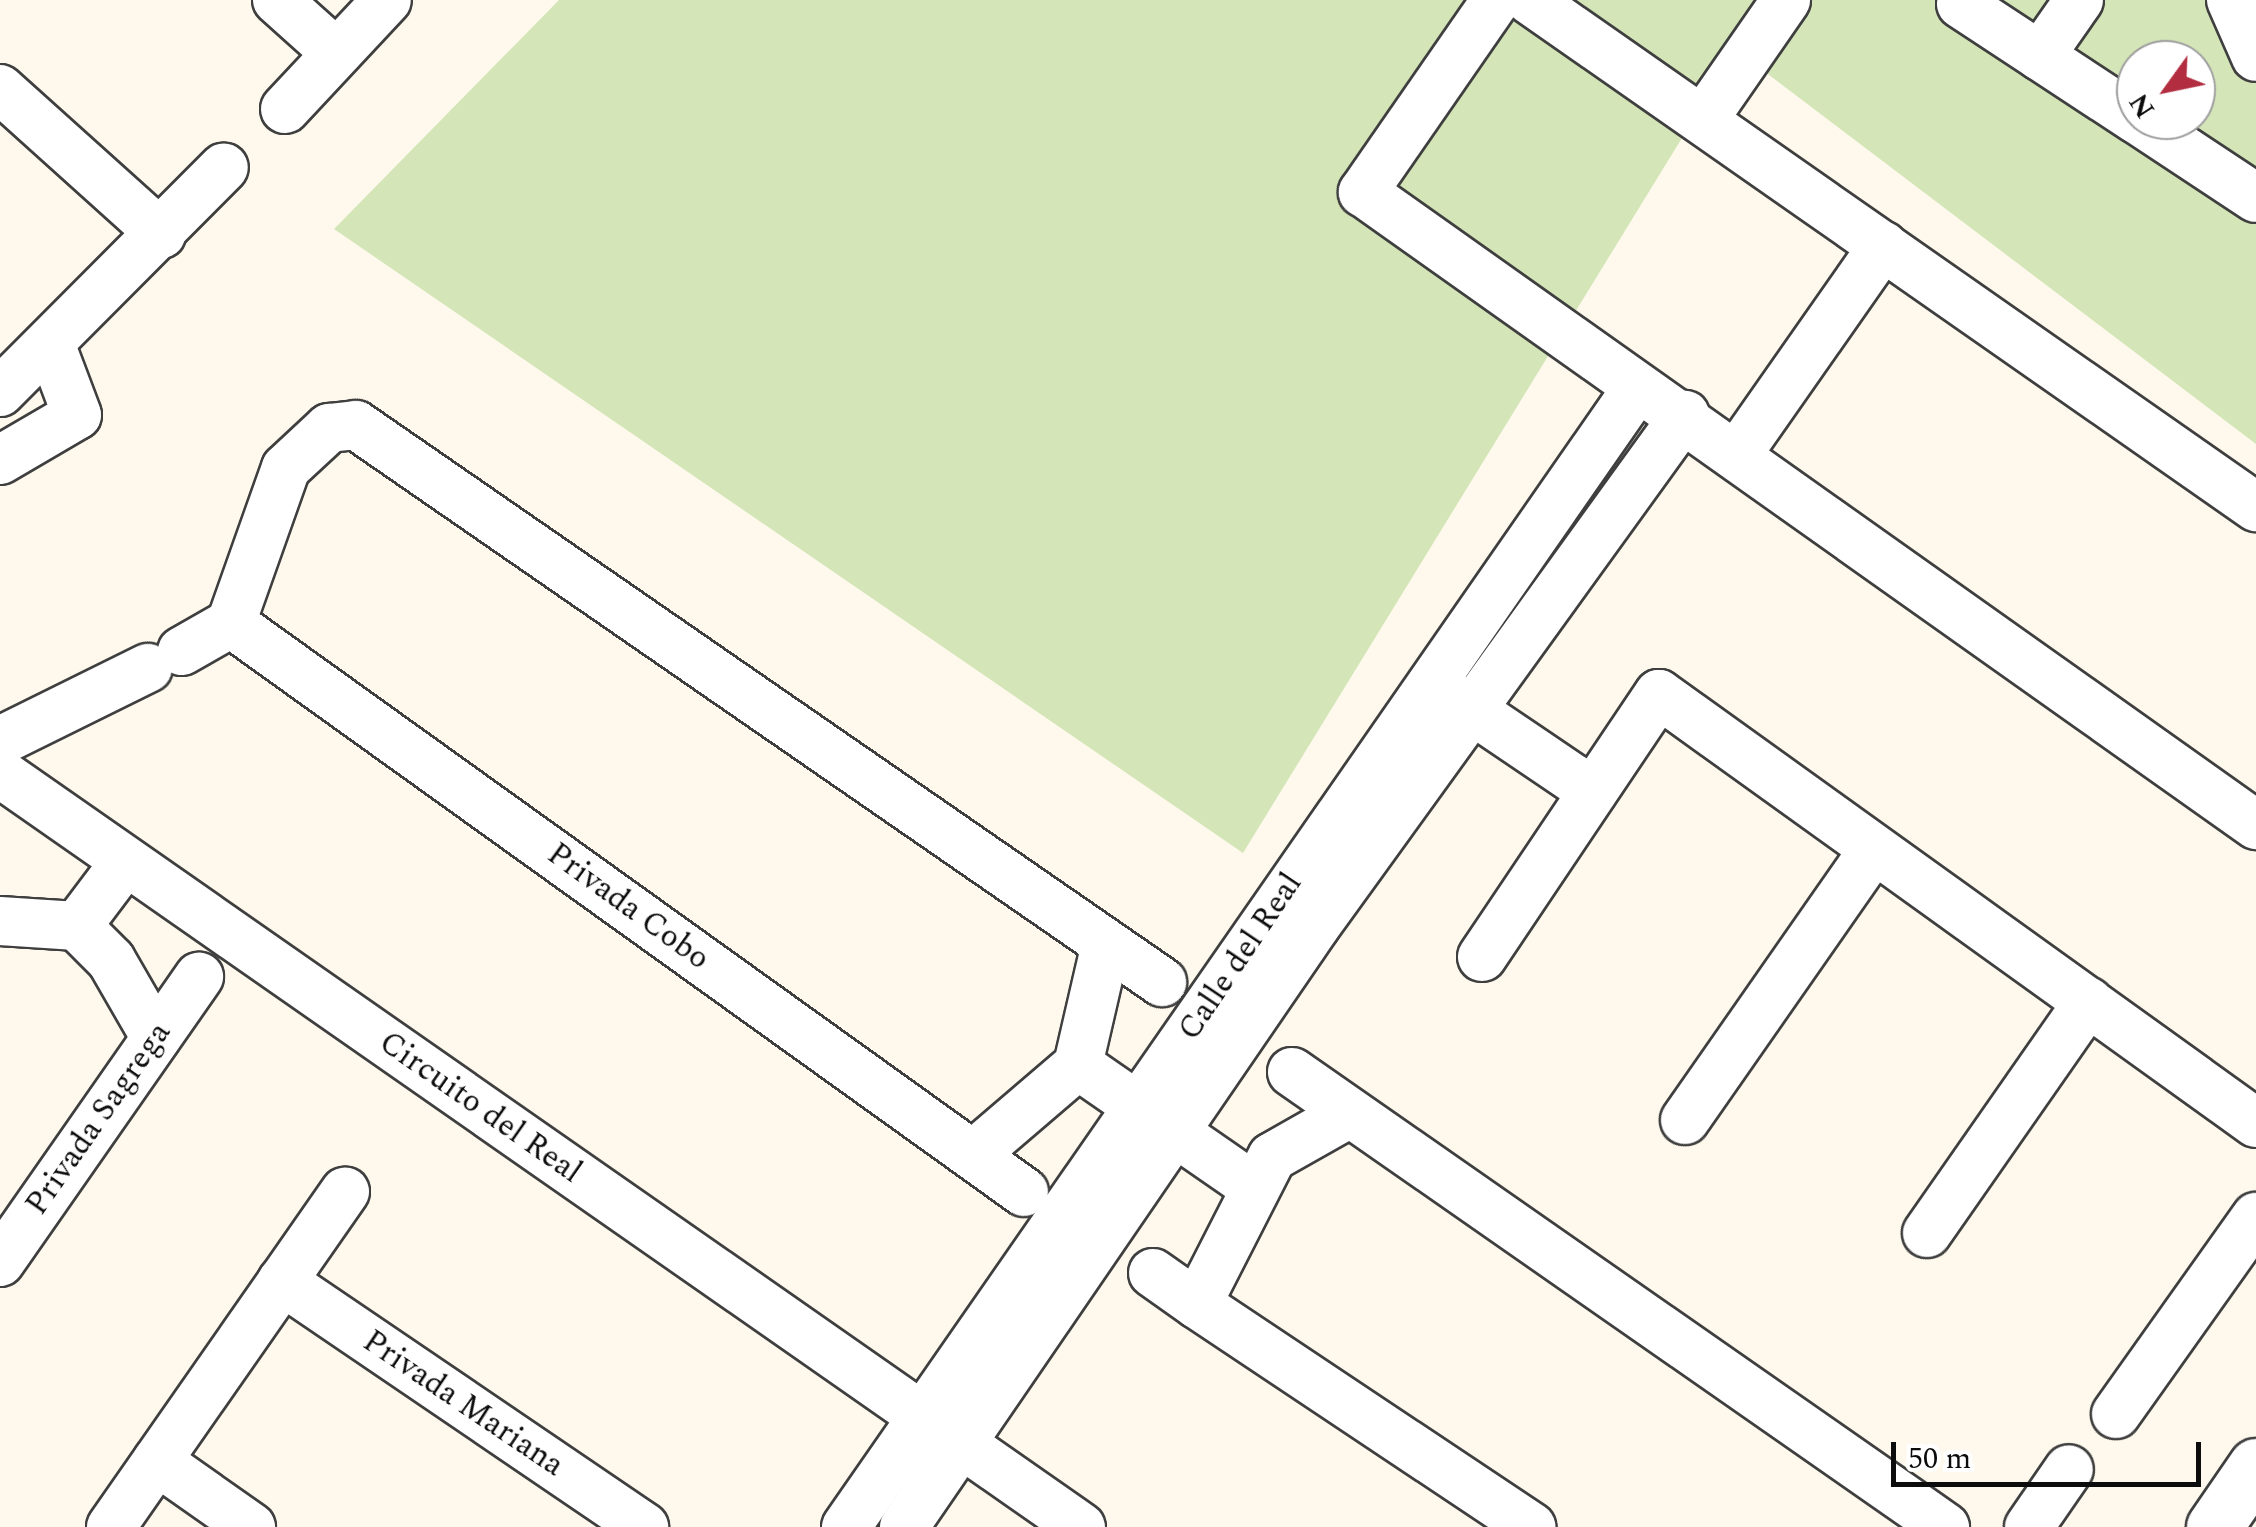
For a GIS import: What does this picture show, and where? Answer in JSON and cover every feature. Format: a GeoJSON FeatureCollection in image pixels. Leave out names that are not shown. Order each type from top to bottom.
{"type":"FeatureCollection","features":[{"type":"Feature","properties":{"kind":"street"},"geometry":{"type":"LineString","coordinates":[[277,0],[336,54]]}},
{"type":"Feature","properties":{"kind":"street"},"geometry":{"type":"LineString","coordinates":[[286,108],[388,0]]}},
{"type":"Feature","properties":{"kind":"street"},"geometry":{"type":"LineString","coordinates":[[1496,0],[1362,192],[1637,388],[1738,453],[2256,825]]}},
{"type":"Feature","properties":{"kind":"street"},"geometry":{"type":"LineString","coordinates":[[1530,0],[2256,507]]}},
{"type":"Feature","properties":{"kind":"street"},"geometry":{"type":"LineString","coordinates":[[1702,120],[1786,0]]}},
{"type":"Feature","properties":{"kind":"street"},"geometry":{"type":"LineString","coordinates":[[2040,56],[2079,0]]}},
{"type":"Feature","properties":{"kind":"street"},"geometry":{"type":"LineString","coordinates":[[2231,0],[2256,57]]}},
{"type":"Feature","properties":{"kind":"street"},"geometry":{"type":"LineString","coordinates":[[1961,4],[2116,106]]}},
{"type":"Feature","properties":{"kind":"street"},"geometry":{"type":"LineString","coordinates":[[0,89],[160,234]]}},
{"type":"Feature","properties":{"kind":"street"},"geometry":{"type":"LineString","coordinates":[[2168,140],[2256,198]]}},
{"type":"Feature","properties":{"kind":"street"},"geometry":{"type":"LineString","coordinates":[[0,392],[224,166]]}},
{"type":"Feature","properties":{"kind":"street"},"geometry":{"type":"LineString","coordinates":[[1738,453],[1883,246]]}},
{"type":"Feature","properties":{"kind":"street"},"geometry":{"type":"LineString","coordinates":[[3,454],[77,416],[50,343]]}},
{"type":"Feature","properties":{"kind":"street","name":"Calle del Real"},"geometry":{"type":"LineString","coordinates":[[904,1527],[960,1444],[1157,1118],[1296,915],[1432,682],[1637,388]]}},
{"type":"Feature","properties":{"kind":"street","name":"Calle del Real"},"geometry":{"type":"LineString","coordinates":[[1296,915],[1473,710],[1685,416]]}},
{"type":"Feature","properties":{"kind":"street"},"geometry":{"type":"LineString","coordinates":[[0,741],[231,623],[286,468],[329,428],[356,425],[1162,982]]}},
{"type":"Feature","properties":{"kind":"street","name":"Privada Cobo"},"geometry":{"type":"LineString","coordinates":[[231,623],[1024,1192]]}},
{"type":"Feature","properties":{"kind":"street"},"geometry":{"type":"LineString","coordinates":[[1432,682],[1593,792]]}},
{"type":"Feature","properties":{"kind":"street"},"geometry":{"type":"LineString","coordinates":[[1482,957],[1658,694],[2256,1124]]}},
{"type":"Feature","properties":{"kind":"street","name":"Circuito del Real"},"geometry":{"type":"LineString","coordinates":[[0,774],[1081,1527]]}},
{"type":"Feature","properties":{"kind":"street"},"geometry":{"type":"LineString","coordinates":[[1685,1120],[1874,849]]}},
{"type":"Feature","properties":{"kind":"street"},"geometry":{"type":"LineString","coordinates":[[77,926],[126,861]]}},
{"type":"Feature","properties":{"kind":"street"},"geometry":{"type":"LineString","coordinates":[[0,920],[77,926],[111,960],[156,1038]]}},
{"type":"Feature","properties":{"kind":"street"},"geometry":{"type":"LineString","coordinates":[[973,1154],[1078,1065],[1106,944]]}},
{"type":"Feature","properties":{"kind":"street","name":"Privada Sagrega"},"geometry":{"type":"LineString","coordinates":[[0,1262],[199,977]]}},
{"type":"Feature","properties":{"kind":"street"},"geometry":{"type":"LineString","coordinates":[[1927,1234],[2088,1002]]}},
{"type":"Feature","properties":{"kind":"street"},"geometry":{"type":"LineString","coordinates":[[1078,1065],[1251,1185]]}},
{"type":"Feature","properties":{"kind":"street"},"geometry":{"type":"LineString","coordinates":[[1292,1072],[1945,1527]]}},
{"type":"Feature","properties":{"kind":"street"},"geometry":{"type":"LineString","coordinates":[[1198,1304],[1251,1185],[1272,1156],[1348,1114]]}},
{"type":"Feature","properties":{"kind":"street","name":"Calle del Real"},"geometry":{"type":"LineString","coordinates":[[846,1527],[920,1416],[1157,1118]]}},
{"type":"Feature","properties":{"kind":"street"},"geometry":{"type":"LineString","coordinates":[[111,1527],[345,1190]]}},
{"type":"Feature","properties":{"kind":"street"},"geometry":{"type":"LineString","coordinates":[[2116,1414],[2256,1217]]}},
{"type":"Feature","properties":{"kind":"street"},"geometry":{"type":"LineString","coordinates":[[1153,1273],[1532,1527]]}},
{"type":"Feature","properties":{"kind":"street","name":"Privada Mariana"},"geometry":{"type":"LineString","coordinates":[[282,1281],[644,1527]]}},
{"type":"Feature","properties":{"kind":"street"},"geometry":{"type":"LineString","coordinates":[[157,1461],[251,1527]]}},
{"type":"Feature","properties":{"kind":"street"},"geometry":{"type":"LineString","coordinates":[[2214,1527],[2256,1466]]}},
{"type":"Feature","properties":{"kind":"street"},"geometry":{"type":"LineString","coordinates":[[2029,1527],[2069,1469]]}},
{"type":"Feature","properties":{"kind":"green space"},"geometry":{"type":"Polygon","coordinates":[[[559,0],[2256,0],[2256,444],[1736,50],[1243,853],[334,229],[559,0]]]}}]}
